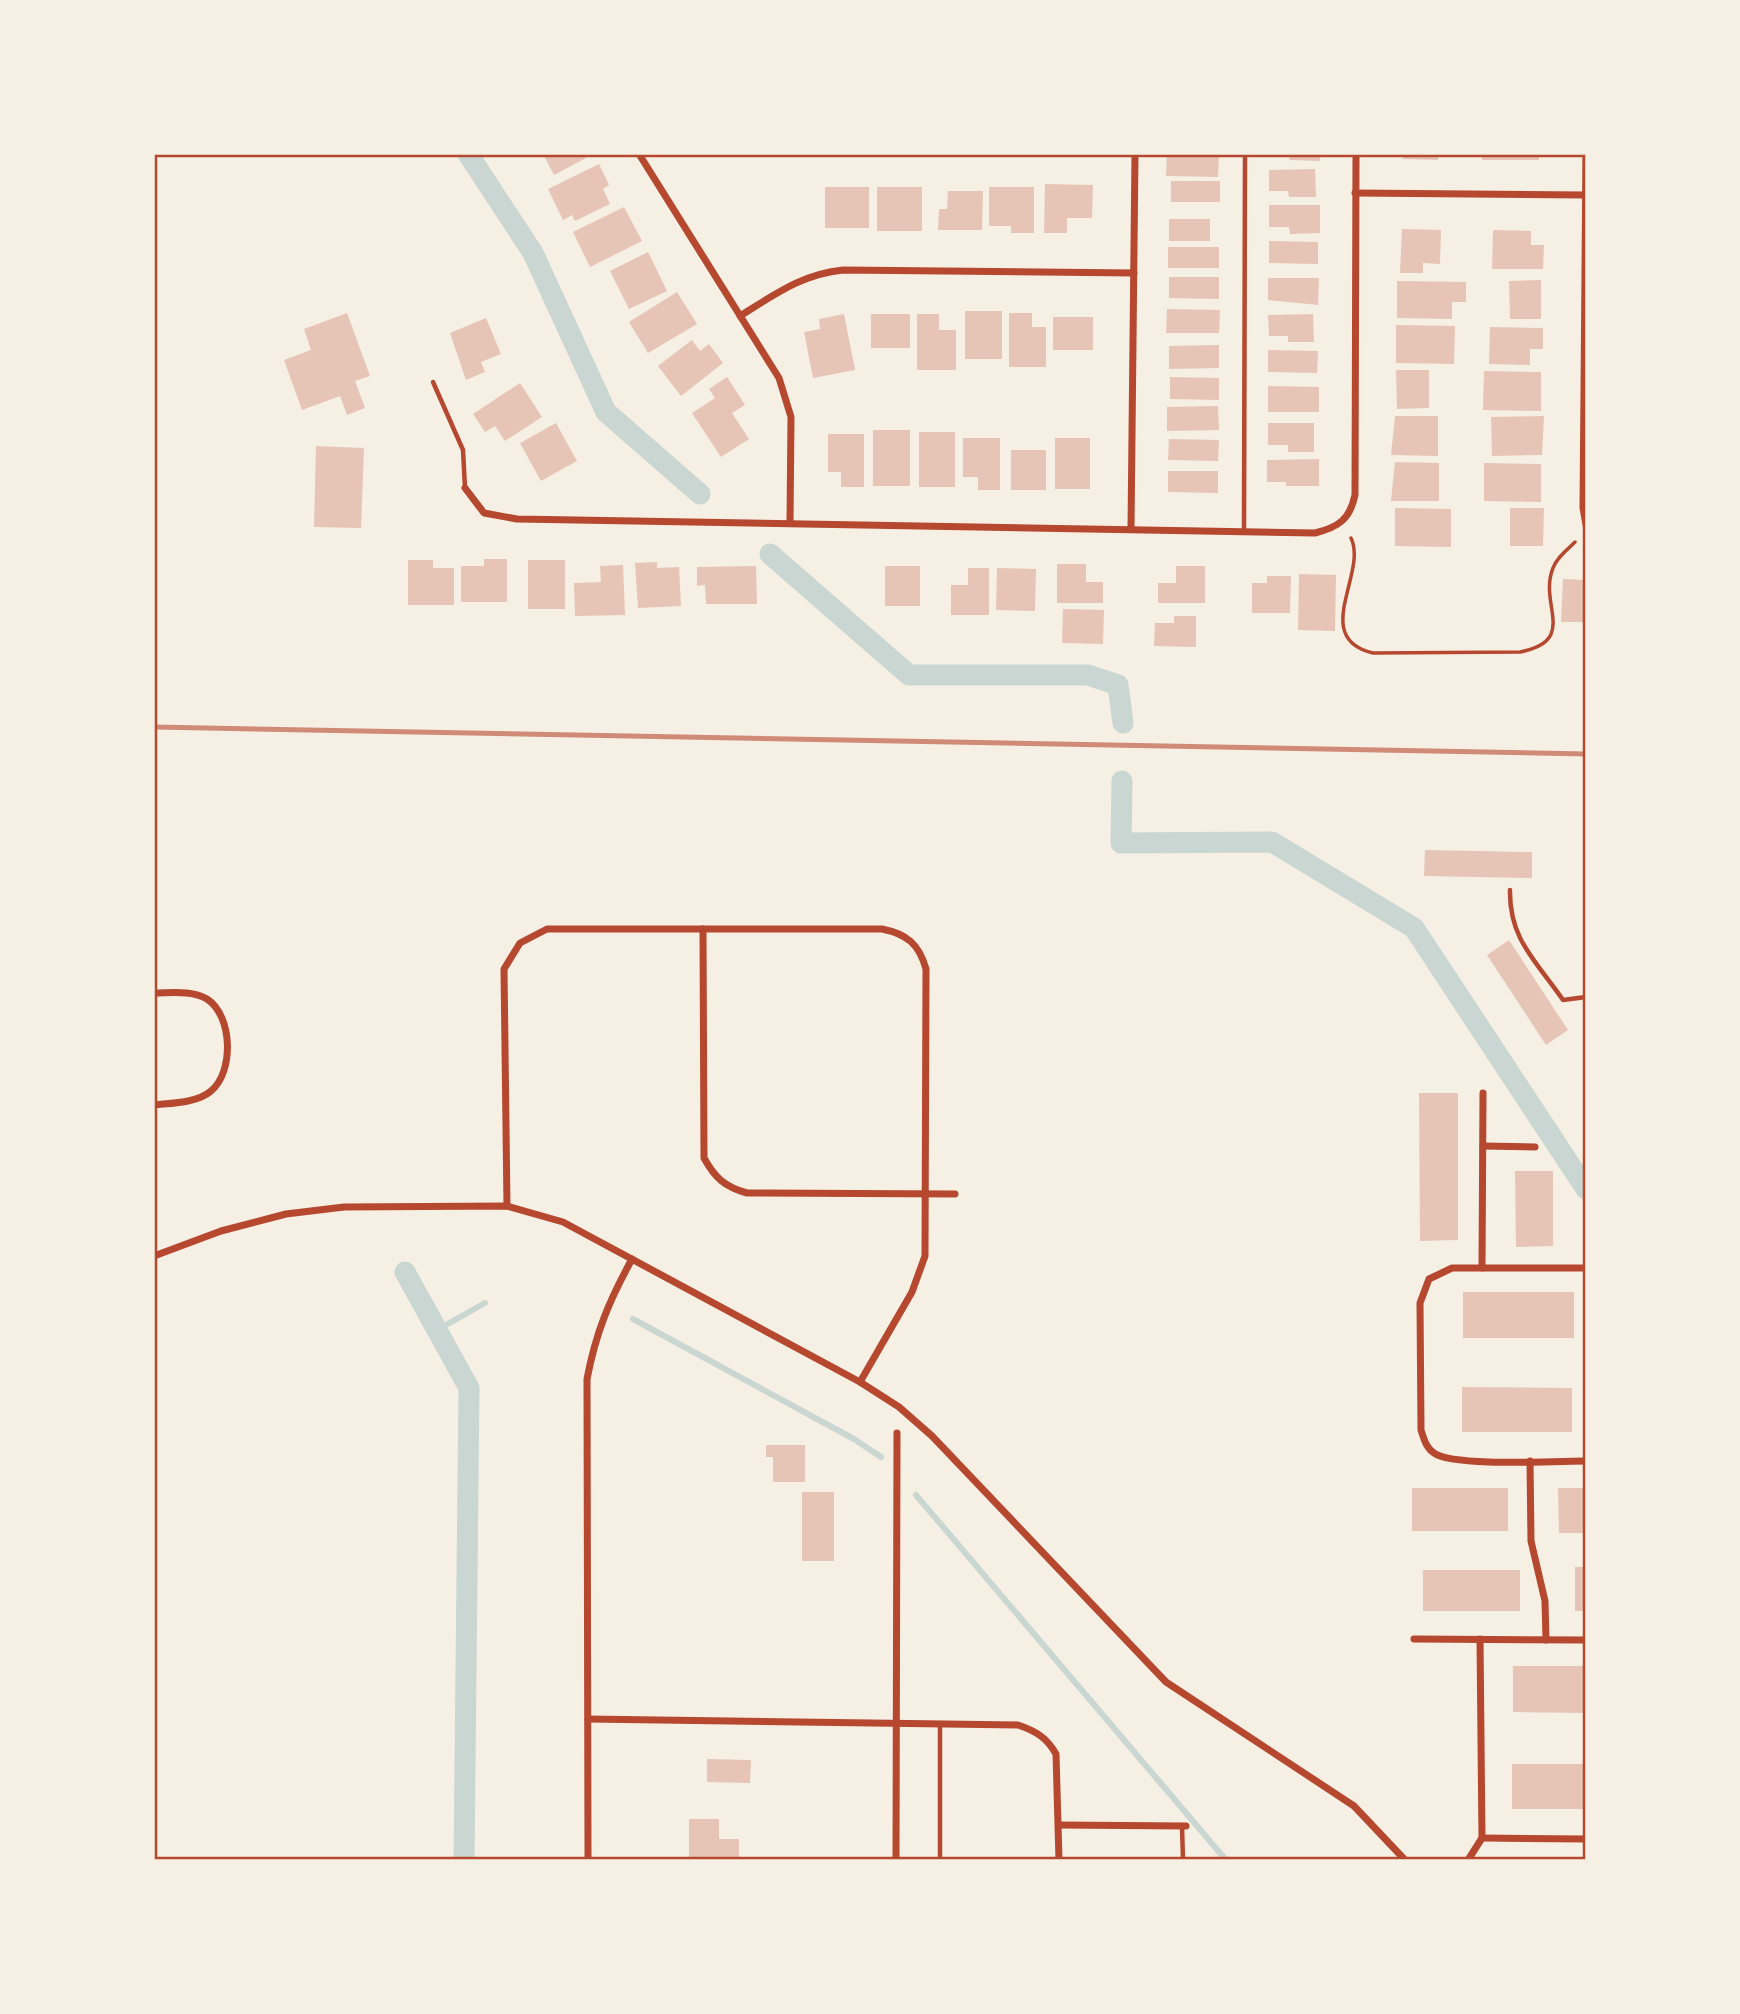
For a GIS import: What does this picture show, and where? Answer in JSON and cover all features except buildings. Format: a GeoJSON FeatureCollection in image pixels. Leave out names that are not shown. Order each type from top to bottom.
{"type":"FeatureCollection","features":[{"type":"Feature","properties":{"kind":"street"},"geometry":{"type":"LineString","coordinates":[[639,154],[779,378],[791,417],[790,522]]}},
{"type":"Feature","properties":{"kind":"street"},"geometry":{"type":"LineString","coordinates":[[1131,529],[1135,154]]}},
{"type":"Feature","properties":{"kind":"street"},"geometry":{"type":"LineString","coordinates":[[465,488],[484,513],[517,519],[1315,533],[1343,523],[1352,510],[1355,495],[1356,154]]}},
{"type":"Feature","properties":{"kind":"street"},"geometry":{"type":"LineString","coordinates":[[1586,154],[1583,508],[1586,525]]}},
{"type":"Feature","properties":{"kind":"street"},"geometry":{"type":"LineString","coordinates":[[1355,192],[1585,195]]}},
{"type":"Feature","properties":{"kind":"street"},"geometry":{"type":"LineString","coordinates":[[740,316],[795,281],[818,273],[843,270],[1134,273]]}},
{"type":"Feature","properties":{"kind":"street"},"geometry":{"type":"LineString","coordinates":[[507,1206],[504,968],[520,943],[547,929],[882,929],[899,932],[911,940],[921,953],[926,969],[925,1256],[917,1279],[860,1382]]}},
{"type":"Feature","properties":{"kind":"street"},"geometry":{"type":"LineString","coordinates":[[703,929],[704,1158],[718,1180],[747,1193],[955,1194]]}},
{"type":"Feature","properties":{"kind":"street"},"geometry":{"type":"LineString","coordinates":[[154,993],[197,995],[216,1007],[226,1032],[225,1070],[219,1083],[200,1098],[154,1105]]}},
{"type":"Feature","properties":{"kind":"street"},"geometry":{"type":"LineString","coordinates":[[1482,1268],[1483,1093]]}},
{"type":"Feature","properties":{"kind":"street"},"geometry":{"type":"LineString","coordinates":[[1483,1146],[1535,1147]]}},
{"type":"Feature","properties":{"kind":"street"},"geometry":{"type":"LineString","coordinates":[[154,1255],[221,1231],[286,1214],[344,1207],[507,1206],[563,1222],[860,1382],[899,1407],[932,1436],[1166,1682],[1354,1807],[1405,1860]]}},
{"type":"Feature","properties":{"kind":"street"},"geometry":{"type":"LineString","coordinates":[[588,1860],[587,1379],[594,1342],[606,1307],[632,1259]]}},
{"type":"Feature","properties":{"kind":"street"},"geometry":{"type":"LineString","coordinates":[[1586,1268],[1452,1268],[1429,1279],[1420,1303],[1421,1430],[1426,1445],[1433,1453],[1454,1460],[1586,1461]]}},
{"type":"Feature","properties":{"kind":"street"},"geometry":{"type":"LineString","coordinates":[[896,1860],[897,1433]]}},
{"type":"Feature","properties":{"kind":"street"},"geometry":{"type":"LineString","coordinates":[[1531,1461],[1531,1541],[1545,1601],[1546,1640]]}},
{"type":"Feature","properties":{"kind":"street"},"geometry":{"type":"LineString","coordinates":[[1414,1639],[1586,1640]]}},
{"type":"Feature","properties":{"kind":"street"},"geometry":{"type":"LineString","coordinates":[[1468,1860],[1482,1838],[1480,1639]]}},
{"type":"Feature","properties":{"kind":"street"},"geometry":{"type":"LineString","coordinates":[[588,1719],[1018,1725],[1034,1730],[1049,1742],[1056,1754],[1059,1771],[1059,1860]]}},
{"type":"Feature","properties":{"kind":"street"},"geometry":{"type":"LineString","coordinates":[[1059,1825],[1184,1826]]}},
{"type":"Feature","properties":{"kind":"street"},"geometry":{"type":"LineString","coordinates":[[1482,1838],[1586,1839]]}},
{"type":"Feature","properties":{"kind":"lane"},"geometry":{"type":"LineString","coordinates":[[1244,532],[1245,154]]}},
{"type":"Feature","properties":{"kind":"lane"},"geometry":{"type":"LineString","coordinates":[[433,382],[463,450],[465,488]]}},
{"type":"Feature","properties":{"kind":"lane"},"geometry":{"type":"LineString","coordinates":[[1510,890],[1509,915],[1514,931],[1563,1000],[1586,998]]}},
{"type":"Feature","properties":{"kind":"lane"},"geometry":{"type":"LineString","coordinates":[[940,1725],[940,1860]]}},
{"type":"Feature","properties":{"kind":"lane"},"geometry":{"type":"LineString","coordinates":[[1182,1860],[1184,1826]]}},
{"type":"Feature","properties":{"kind":"path"},"geometry":{"type":"LineString","coordinates":[[1351,538],[1357,555],[1346,589],[1345,631],[1349,642],[1359,650],[1373,653],[1520,652],[1549,642],[1553,632],[1550,577],[1554,565],[1574,542]]}},
{"type":"Feature","properties":{"kind":"waterway"},"geometry":{"type":"LineString","coordinates":[[468,154],[533,253],[606,412],[700,494]]}},
{"type":"Feature","properties":{"kind":"waterway"},"geometry":{"type":"LineString","coordinates":[[770,554],[909,675],[1088,675],[1118,685],[1123,723]]}},
{"type":"Feature","properties":{"kind":"waterway"},"geometry":{"type":"LineString","coordinates":[[1122,781],[1121,843],[1272,842],[1414,928],[1586,1189]]}},
{"type":"Feature","properties":{"kind":"waterway"},"geometry":{"type":"LineString","coordinates":[[405,1272],[469,1388],[464,1860]]}},
{"type":"Feature","properties":{"kind":"waterway"},"geometry":{"type":"LineString","coordinates":[[437,1330],[485,1303]]}},
{"type":"Feature","properties":{"kind":"waterway"},"geometry":{"type":"LineString","coordinates":[[633,1319],[854,1439],[881,1457]]}},
{"type":"Feature","properties":{"kind":"waterway"},"geometry":{"type":"LineString","coordinates":[[916,1495],[1226,1860]]}},
{"type":"Feature","properties":{"kind":"railway"},"geometry":{"type":"LineString","coordinates":[[154,727],[1586,754]]}}]}
